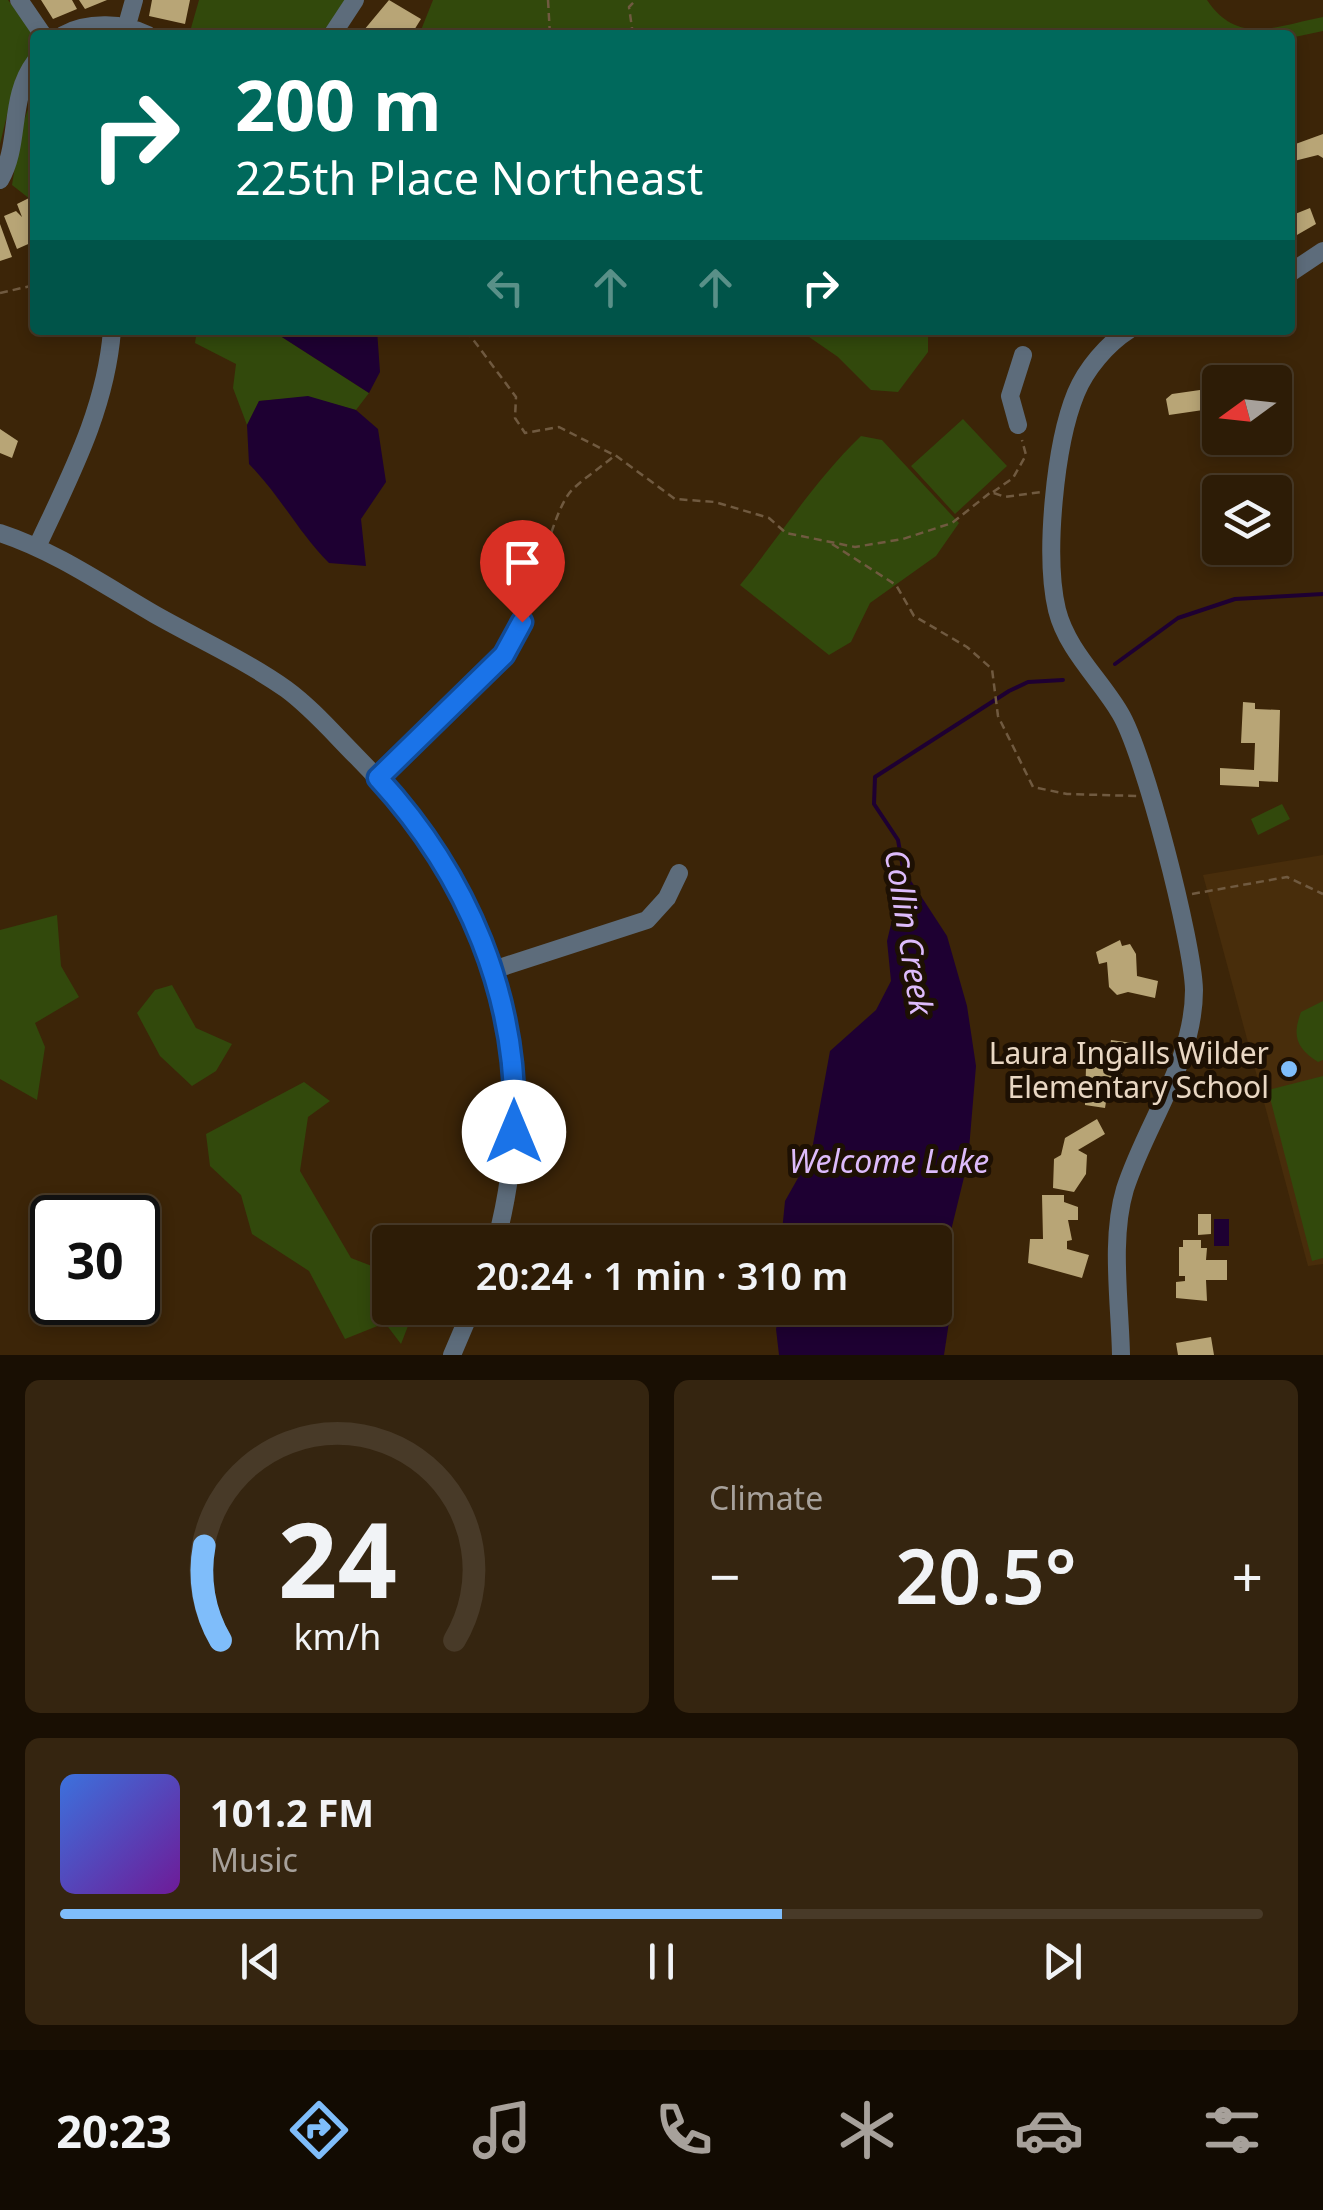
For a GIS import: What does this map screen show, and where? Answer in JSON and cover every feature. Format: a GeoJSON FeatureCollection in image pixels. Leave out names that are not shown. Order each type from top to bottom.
{"type":"FeatureCollection","features":[{"type":"Feature","properties":{"kind":"street"},"geometry":{"type":"LineString","coordinates":[[19,0],[40,30]]}},
{"type":"Feature","properties":{"kind":"street"},"geometry":{"type":"LineString","coordinates":[[127,25],[134,0]]}},
{"type":"Feature","properties":{"kind":"street"},"geometry":{"type":"LineString","coordinates":[[335,30],[354,0]]}},
{"type":"Feature","properties":{"kind":"street"},"geometry":{"type":"LineString","coordinates":[[72,30],[127,25],[138,30]]}},
{"type":"Feature","properties":{"kind":"street"},"geometry":{"type":"LineString","coordinates":[[0,180],[6,170],[15,102],[30,72]]}},
{"type":"Feature","properties":{"kind":"street"},"geometry":{"type":"LineString","coordinates":[[1295,269],[1323,252]]}},
{"type":"Feature","properties":{"kind":"street"},"geometry":{"type":"LineString","coordinates":[[38,547],[88,437],[108,374],[112,335]]}},
{"type":"Feature","properties":{"kind":"street"},"geometry":{"type":"LineString","coordinates":[[1121,1355],[1120,1266],[1125,1190],[1180,1062],[1194,990],[1175,898],[1121,714],[1085,666],[1057,611],[1053,557],[1062,450],[1077,390],[1096,361],[1124,335]]}},
{"type":"Feature","properties":{"kind":"street"},"geometry":{"type":"LineString","coordinates":[[1018,425],[1010,396],[1024,355]]}},
{"type":"Feature","properties":{"kind":"street"},"geometry":{"type":"LineString","coordinates":[[0,532],[38,547],[286,689],[406,810],[449,871],[493,970],[507,1030],[515,1106],[508,1198],[501,1225]]}},
{"type":"Feature","properties":{"kind":"street"},"geometry":{"type":"LineString","coordinates":[[378,778],[504,655],[522,622]]}},
{"type":"Feature","properties":{"kind":"street"},"geometry":{"type":"LineString","coordinates":[[493,970],[647,920],[667,898],[678,873]]}},
{"type":"Feature","properties":{"kind":"street"},"geometry":{"type":"LineString","coordinates":[[452,1355],[465,1325]]}},
{"type":"Feature","properties":{"kind":"path"},"geometry":{"type":"LineString","coordinates":[[548,0],[550,30]]}},
{"type":"Feature","properties":{"kind":"path"},"geometry":{"type":"LineString","coordinates":[[632,30],[629,6],[636,0]]}},
{"type":"Feature","properties":{"kind":"path"},"geometry":{"type":"LineString","coordinates":[[0,292],[30,286]]}},
{"type":"Feature","properties":{"kind":"path"},"geometry":{"type":"LineString","coordinates":[[470,335],[516,396],[515,418],[525,432],[559,427],[615,455],[674,499],[715,502],[769,518],[786,533],[831,544],[854,547],[903,539],[952,524],[1013,478],[1026,455],[1018,425]]}},
{"type":"Feature","properties":{"kind":"path"},"geometry":{"type":"LineString","coordinates":[[522,622],[570,491],[615,455]]}},
{"type":"Feature","properties":{"kind":"path"},"geometry":{"type":"LineString","coordinates":[[992,492],[1004,497],[1030,491],[1058,494]]}},
{"type":"Feature","properties":{"kind":"path"},"geometry":{"type":"LineString","coordinates":[[831,544],[896,585],[914,616],[967,647],[992,669],[998,716],[1033,786],[1085,795],[1148,796]]}},
{"type":"Feature","properties":{"kind":"path"},"geometry":{"type":"LineString","coordinates":[[1175,898],[1287,876],[1323,894]]}},
{"type":"Feature","properties":{"kind":"shaded area","name":"Laura Ingalls Wilder Elementary School"},"geometry":{"type":"Polygon","coordinates":[[[1323,855],[1323,1264],[1308,1266],[1203,875],[1323,855]]]}},
{"type":"Feature","properties":{"kind":"green space"},"geometry":{"type":"Polygon","coordinates":[[[0,0],[8,0],[30,30],[30,56],[16,78],[0,144],[0,0]]]}},
{"type":"Feature","properties":{"kind":"green space"},"geometry":{"type":"Polygon","coordinates":[[[199,0],[349,0],[324,30],[190,30],[199,0]]]}},
{"type":"Feature","properties":{"kind":"green space"},"geometry":{"type":"Polygon","coordinates":[[[433,0],[1207,0],[1219,14],[1245,28],[1274,28],[1323,17],[1323,31],[1295,37],[1295,30],[421,30],[433,0]]]}},
{"type":"Feature","properties":{"kind":"green space"},"geometry":{"type":"Polygon","coordinates":[[[30,103],[30,199],[12,185],[21,130],[30,103]]]}},
{"type":"Feature","properties":{"kind":"green space"},"geometry":{"type":"Polygon","coordinates":[[[196,335],[279,335],[369,393],[356,410],[308,397],[259,401],[247,425],[233,388],[236,364],[195,343],[196,335]]]}},
{"type":"Feature","properties":{"kind":"green space"},"geometry":{"type":"Polygon","coordinates":[[[806,335],[928,335],[928,352],[898,392],[871,390],[838,357],[806,335]]]}},
{"type":"Feature","properties":{"kind":"green space"},"geometry":{"type":"Polygon","coordinates":[[[963,419],[1007,466],[955,514],[911,466],[963,419]]]}},
{"type":"Feature","properties":{"kind":"green space"},"geometry":{"type":"Polygon","coordinates":[[[861,436],[882,440],[959,523],[936,556],[870,603],[851,642],[829,655],[740,585],[813,490],[861,436]]]}},
{"type":"Feature","properties":{"kind":"green space"},"geometry":{"type":"Polygon","coordinates":[[[1282,804],[1290,819],[1258,835],[1251,819],[1282,804]]]}},
{"type":"Feature","properties":{"kind":"green space"},"geometry":{"type":"Polygon","coordinates":[[[57,915],[61,966],[79,997],[35,1023],[45,1047],[37,1100],[0,1079],[0,930],[57,915]]]}},
{"type":"Feature","properties":{"kind":"green space"},"geometry":{"type":"Polygon","coordinates":[[[172,985],[196,1028],[232,1044],[216,1071],[192,1086],[160,1056],[137,1013],[155,990],[172,985]]]}},
{"type":"Feature","properties":{"kind":"green space"},"geometry":{"type":"Polygon","coordinates":[[[1323,1001],[1323,1060],[1318,1062],[1301,1046],[1297,1028],[1301,1012],[1323,1001]]]}},
{"type":"Feature","properties":{"kind":"green space"},"geometry":{"type":"Polygon","coordinates":[[[1323,1076],[1323,1258],[1312,1261],[1268,1090],[1323,1076]]]}},
{"type":"Feature","properties":{"kind":"green space"},"geometry":{"type":"Polygon","coordinates":[[[304,1082],[330,1101],[308,1117],[300,1171],[351,1258],[372,1266],[372,1325],[380,1325],[345,1339],[309,1271],[252,1234],[241,1195],[210,1166],[206,1134],[304,1082]]]}},
{"type":"Feature","properties":{"kind":"green space"},"geometry":{"type":"Polygon","coordinates":[[[387,1325],[408,1325],[401,1344],[387,1325]]]}},
{"type":"Feature","properties":{"kind":"water"},"geometry":{"type":"Polygon","coordinates":[[[279,335],[377,335],[380,372],[369,393],[279,335]]]}},
{"type":"Feature","properties":{"kind":"water"},"geometry":{"type":"Polygon","coordinates":[[[308,396],[356,410],[378,429],[386,482],[361,519],[366,566],[329,563],[249,464],[247,425],[259,401],[308,396]]]}},
{"type":"Feature","properties":{"kind":"water","name":"Welcome Lake"},"geometry":{"type":"Polygon","coordinates":[[[904,870],[947,936],[967,1006],[976,1066],[968,1161],[952,1227],[783,1225],[785,1201],[811,1155],[830,1051],[876,1010],[891,981],[887,941],[904,870]]]}},
{"type":"Feature","properties":{"kind":"water"},"geometry":{"type":"Polygon","coordinates":[[[1214,1219],[1229,1219],[1229,1246],[1214,1246],[1214,1219]]]}},
{"type":"Feature","properties":{"kind":"water","name":"Welcome Lake"},"geometry":{"type":"Polygon","coordinates":[[[777,1325],[949,1325],[944,1355],[779,1355],[777,1325]]]}},
{"type":"Feature","properties":{"kind":"building"},"geometry":{"type":"Polygon","coordinates":[[[41,0],[72,0],[77,9],[53,19],[41,0]]]}},
{"type":"Feature","properties":{"kind":"building"},"geometry":{"type":"Polygon","coordinates":[[[79,0],[107,0],[85,9],[79,0]]]}},
{"type":"Feature","properties":{"kind":"building"},"geometry":{"type":"Polygon","coordinates":[[[152,0],[190,0],[185,24],[149,16],[152,0]]]}},
{"type":"Feature","properties":{"kind":"building"},"geometry":{"type":"Polygon","coordinates":[[[389,0],[421,19],[414,30],[364,30],[389,0]]]}},
{"type":"Feature","properties":{"kind":"building"},"geometry":{"type":"Polygon","coordinates":[[[1323,134],[1323,158],[1318,155],[1295,161],[1295,144],[1323,134]]]}},
{"type":"Feature","properties":{"kind":"building"},"geometry":{"type":"Polygon","coordinates":[[[30,198],[30,243],[17,249],[4,216],[16,211],[22,217],[17,204],[30,198]]]}},
{"type":"Feature","properties":{"kind":"building"},"geometry":{"type":"Polygon","coordinates":[[[1310,208],[1316,224],[1295,236],[1295,214],[1310,208]]]}},
{"type":"Feature","properties":{"kind":"building"},"geometry":{"type":"Polygon","coordinates":[[[0,224],[12,257],[0,261],[0,224]]]}},
{"type":"Feature","properties":{"kind":"building"},"geometry":{"type":"Polygon","coordinates":[[[1202,390],[1202,410],[1169,415],[1166,399],[1172,394],[1202,390]]]}},
{"type":"Feature","properties":{"kind":"building"},"geometry":{"type":"Polygon","coordinates":[[[0,429],[18,441],[12,458],[0,453],[0,429]]]}},
{"type":"Feature","properties":{"kind":"building"},"geometry":{"type":"Polygon","coordinates":[[[1243,702],[1255,703],[1255,709],[1280,710],[1278,782],[1259,781],[1259,787],[1220,785],[1220,768],[1254,770],[1255,743],[1241,743],[1243,702]]]}},
{"type":"Feature","properties":{"kind":"building"},"geometry":{"type":"Polygon","coordinates":[[[1120,940],[1122,946],[1130,944],[1136,954],[1137,976],[1158,981],[1155,998],[1128,992],[1117,995],[1109,987],[1107,962],[1099,964],[1096,952],[1120,940]]]}},
{"type":"Feature","properties":{"kind":"building"},"geometry":{"type":"Polygon","coordinates":[[[1111,1040],[1139,1044],[1136,1061],[1119,1058],[1124,1086],[1109,1084],[1105,1108],[1085,1105],[1086,1067],[1091,1068],[1095,1044],[1110,1046],[1111,1040]]]}},
{"type":"Feature","properties":{"kind":"building"},"geometry":{"type":"Polygon","coordinates":[[[1097,1119],[1105,1134],[1078,1150],[1087,1155],[1086,1174],[1074,1192],[1053,1188],[1054,1159],[1061,1155],[1065,1138],[1097,1119]]]}},
{"type":"Feature","properties":{"kind":"building"},"geometry":{"type":"Polygon","coordinates":[[[1042,1195],[1064,1195],[1064,1202],[1078,1207],[1078,1220],[1068,1220],[1072,1240],[1067,1241],[1067,1249],[1089,1255],[1082,1278],[1028,1263],[1030,1239],[1043,1239],[1042,1195]]]}},
{"type":"Feature","properties":{"kind":"building"},"geometry":{"type":"Polygon","coordinates":[[[1198,1214],[1211,1214],[1211,1234],[1198,1235],[1198,1214]]]}},
{"type":"Feature","properties":{"kind":"building"},"geometry":{"type":"Polygon","coordinates":[[[1183,1240],[1201,1240],[1201,1248],[1207,1248],[1206,1260],[1227,1260],[1227,1280],[1206,1280],[1207,1301],[1176,1298],[1176,1282],[1185,1281],[1185,1276],[1179,1276],[1179,1247],[1183,1247],[1183,1240]]]}},
{"type":"Feature","properties":{"kind":"building"},"geometry":{"type":"Polygon","coordinates":[[[1211,1337],[1214,1355],[1178,1355],[1176,1343],[1211,1337]]]}},
{"type":"Feature","properties":{"kind":"waterway","name":"Collin Creek"},"geometry":{"type":"LineString","coordinates":[[1115,664],[1178,618],[1235,599],[1323,594]]}},
{"type":"Feature","properties":{"kind":"waterway","name":"Collin Creek"},"geometry":{"type":"LineString","coordinates":[[904,874],[898,840],[874,804],[875,777],[1009,691],[1028,682],[1063,680]]}},
{"type":"Feature","properties":{"kind":"place","name":"Laura Ingalls Wilder Elementary School"},"geometry":{"type":"Point","coordinates":[1289,1069]}},
{"type":"Feature","properties":{"kind":"route"},"geometry":{"type":"LineString","coordinates":[[514,1132],[514,1080],[507,1030],[493,970],[478,929],[428,838],[378,778],[504,655],[522,622]]}}]}
